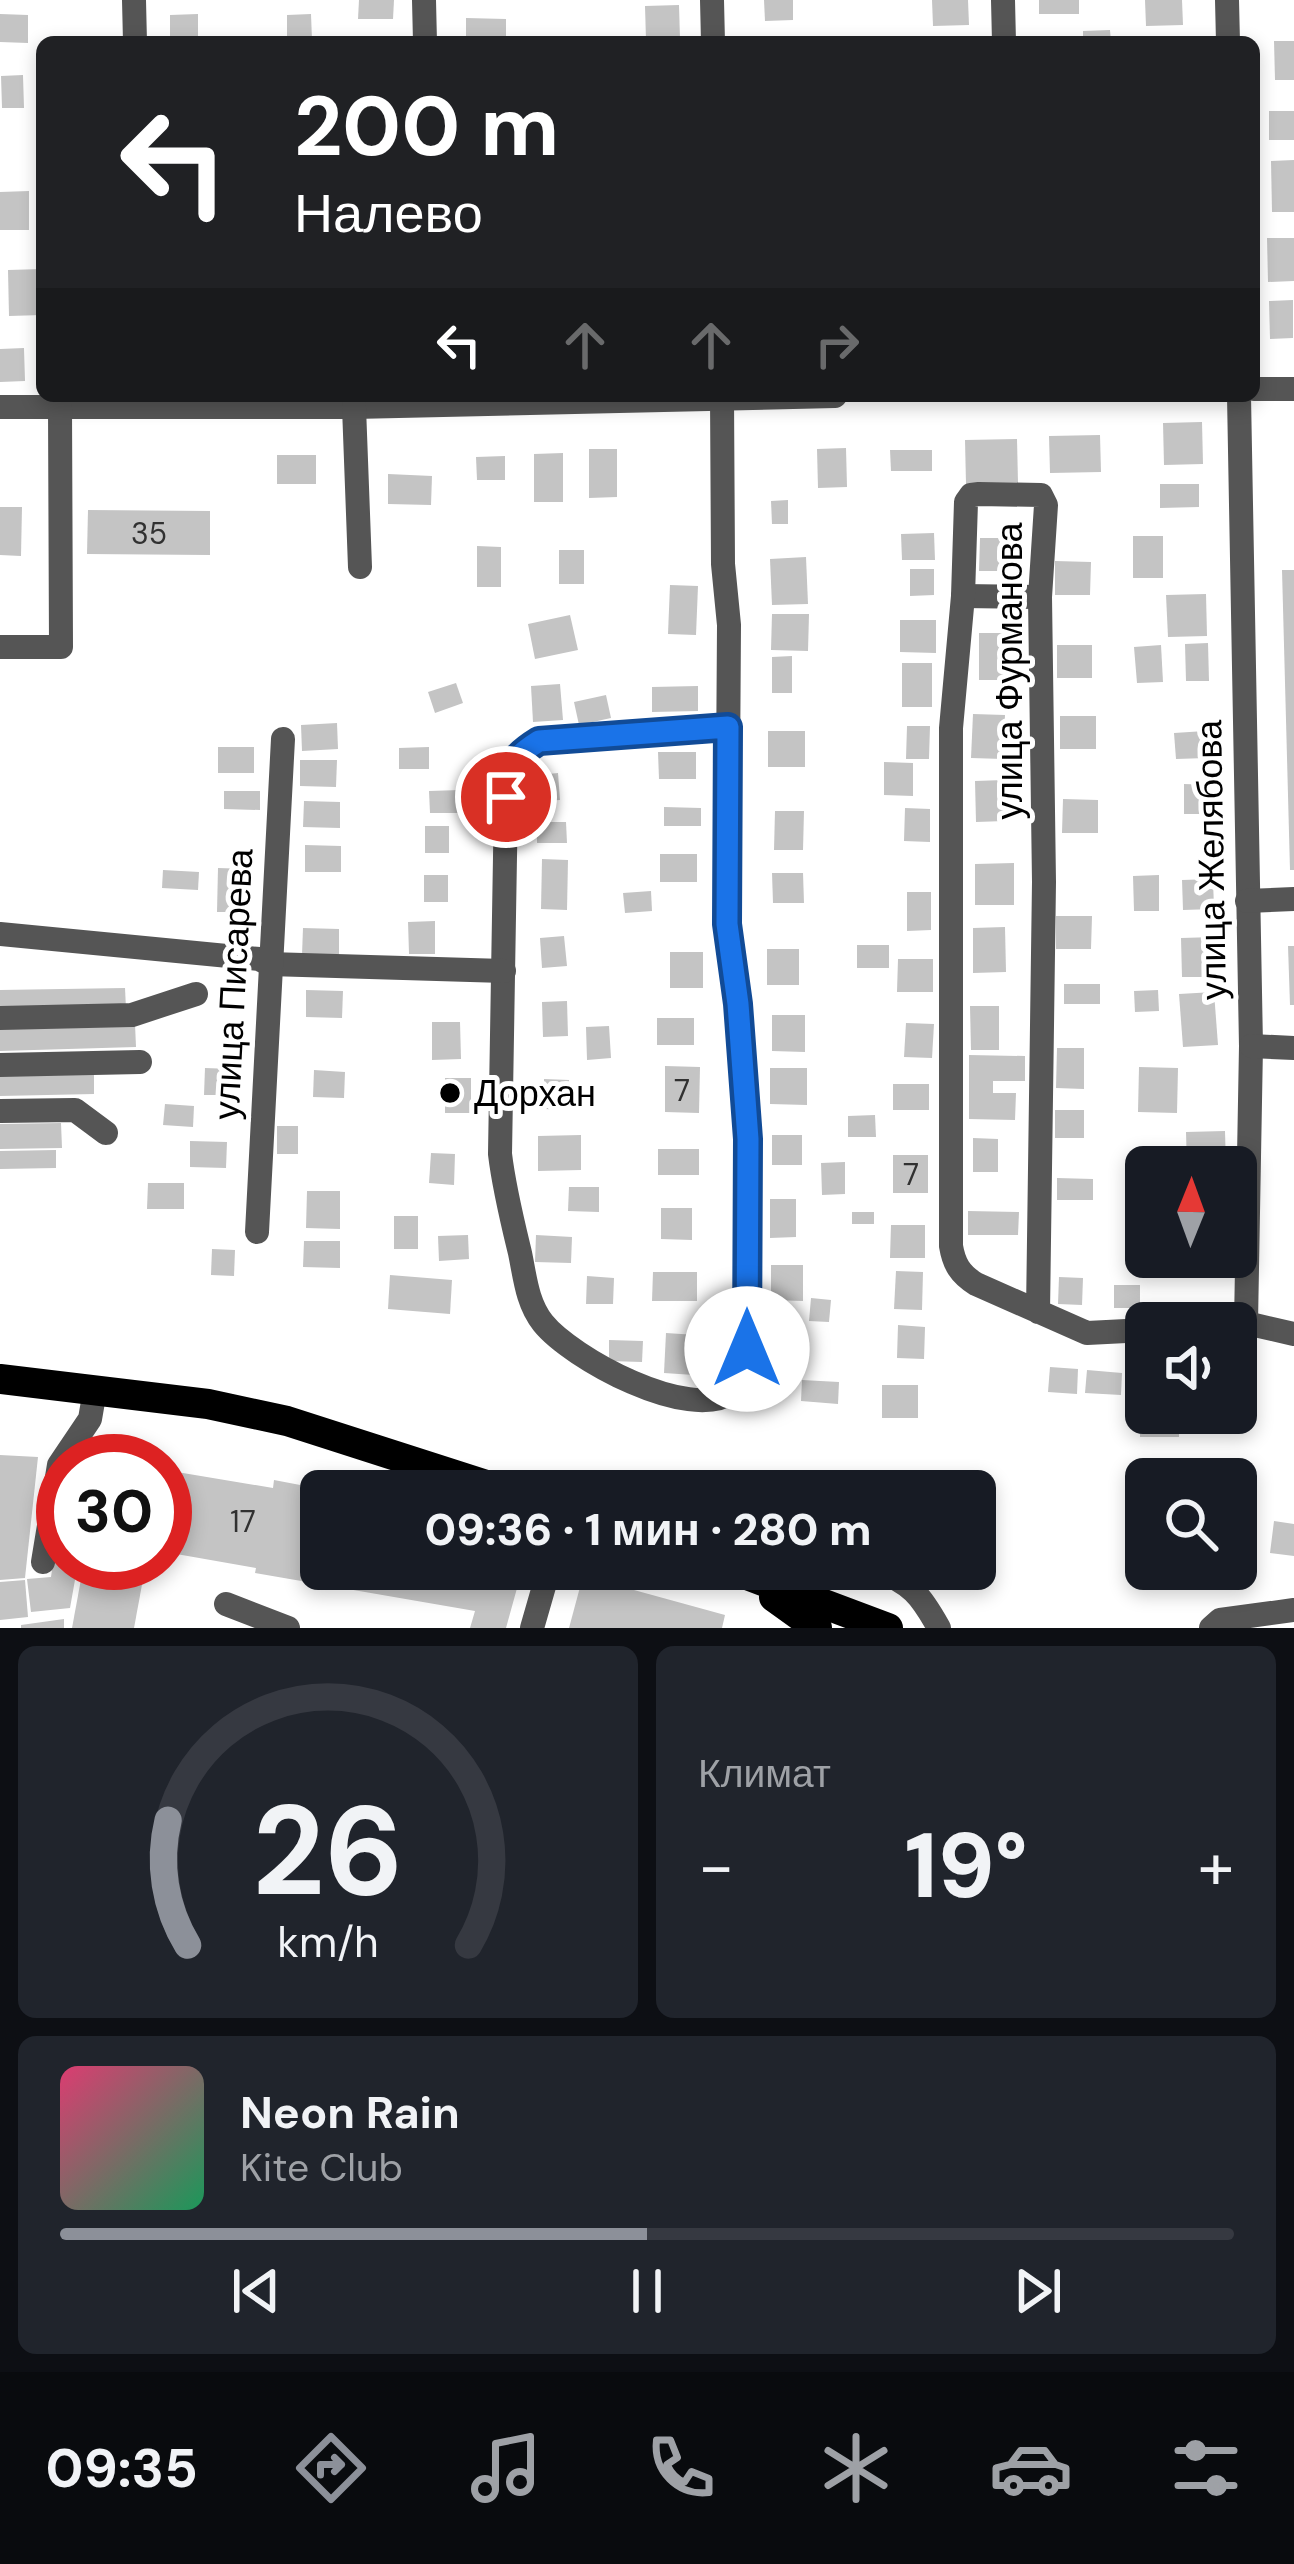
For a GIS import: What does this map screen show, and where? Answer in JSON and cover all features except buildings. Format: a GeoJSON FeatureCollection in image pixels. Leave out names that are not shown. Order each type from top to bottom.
{"type":"FeatureCollection","features":[{"type":"Feature","properties":{"kind":"main road"},"geometry":{"type":"LineString","coordinates":[[0,1379],[208,1404],[287,1420],[441,1470]]}},
{"type":"Feature","properties":{"kind":"main road"},"geometry":{"type":"LineString","coordinates":[[763,1590],[818,1628]]}},
{"type":"Feature","properties":{"kind":"main road"},"geometry":{"type":"LineString","coordinates":[[782,1590],[888,1628]]}},
{"type":"Feature","properties":{"kind":"street"},"geometry":{"type":"LineString","coordinates":[[134,0],[135,36]]}},
{"type":"Feature","properties":{"kind":"street"},"geometry":{"type":"LineString","coordinates":[[424,0],[425,36]]}},
{"type":"Feature","properties":{"kind":"street"},"geometry":{"type":"LineString","coordinates":[[712,0],[713,36]]}},
{"type":"Feature","properties":{"kind":"street"},"geometry":{"type":"LineString","coordinates":[[1003,0],[1004,36]]}},
{"type":"Feature","properties":{"kind":"street"},"geometry":{"type":"LineString","coordinates":[[1227,0],[1228,36]]}},
{"type":"Feature","properties":{"kind":"street"},"geometry":{"type":"LineString","coordinates":[[1260,389],[1294,389]]}},
{"type":"Feature","properties":{"kind":"street"},"geometry":{"type":"LineString","coordinates":[[0,406],[129,402]]}},
{"type":"Feature","properties":{"kind":"street"},"geometry":{"type":"LineString","coordinates":[[178,402],[354,407],[411,402]]}},
{"type":"Feature","properties":{"kind":"street"},"geometry":{"type":"LineString","coordinates":[[722,402],[722,565],[729,626],[727,924],[748,1139],[747,1349],[741,1382],[732,1392],[716,1399],[697,1399],[622,1379],[570,1350],[534,1310],[505,1194],[500,1154],[507,778],[513,761],[539,741],[728,727]]}},
{"type":"Feature","properties":{"kind":"street","name":"улица Желябова"},"geometry":{"type":"LineString","coordinates":[[1238,402],[1251,1046],[1239,1302]]}},
{"type":"Feature","properties":{"kind":"street"},"geometry":{"type":"LineString","coordinates":[[0,647],[62,647],[60,407]]}},
{"type":"Feature","properties":{"kind":"street"},"geometry":{"type":"LineString","coordinates":[[354,407],[360,567]]}},
{"type":"Feature","properties":{"kind":"street","name":"улица Фурманова"},"geometry":{"type":"LineString","coordinates":[[1041,495],[1045,499],[1040,597],[1044,883],[1038,1312],[963,1276],[951,1246],[951,728],[970,496],[1041,495]]}},
{"type":"Feature","properties":{"kind":"street"},"geometry":{"type":"LineString","coordinates":[[963,596],[1040,597]]}},
{"type":"Feature","properties":{"kind":"street","name":"улица Писарева"},"geometry":{"type":"LineString","coordinates":[[257,1232],[283,740]]}},
{"type":"Feature","properties":{"kind":"street"},"geometry":{"type":"LineString","coordinates":[[1247,901],[1294,899]]}},
{"type":"Feature","properties":{"kind":"street"},"geometry":{"type":"LineString","coordinates":[[0,934],[259,959],[269,964],[504,971]]}},
{"type":"Feature","properties":{"kind":"street"},"geometry":{"type":"LineString","coordinates":[[0,1018],[132,1015],[196,994]]}},
{"type":"Feature","properties":{"kind":"street"},"geometry":{"type":"LineString","coordinates":[[1251,1046],[1294,1048]]}},
{"type":"Feature","properties":{"kind":"street"},"geometry":{"type":"LineString","coordinates":[[0,1065],[140,1062]]}},
{"type":"Feature","properties":{"kind":"street"},"geometry":{"type":"LineString","coordinates":[[0,1111],[75,1110],[106,1133]]}},
{"type":"Feature","properties":{"kind":"street"},"geometry":{"type":"LineString","coordinates":[[1038,1312],[1087,1333],[1125,1331]]}},
{"type":"Feature","properties":{"kind":"street"},"geometry":{"type":"LineString","coordinates":[[1257,1327],[1294,1334]]}},
{"type":"Feature","properties":{"kind":"street"},"geometry":{"type":"LineString","coordinates":[[80,1434],[90,1419],[95,1390]]}},
{"type":"Feature","properties":{"kind":"street"},"geometry":{"type":"LineString","coordinates":[[532,1628],[543,1590]]}},
{"type":"Feature","properties":{"kind":"street"},"geometry":{"type":"LineString","coordinates":[[913,1590],[939,1628]]}},
{"type":"Feature","properties":{"kind":"street"},"geometry":{"type":"LineString","coordinates":[[226,1604],[288,1628]]}},
{"type":"Feature","properties":{"kind":"street"},"geometry":{"type":"LineString","coordinates":[[1211,1628],[1220,1620],[1294,1610]]}},
{"type":"Feature","properties":{"kind":"place","name":"Дорхан"},"geometry":{"type":"Point","coordinates":[450,1093]}},
{"type":"Feature","properties":{"kind":"route"},"geometry":{"type":"LineString","coordinates":[[506,797],[513,761],[539,741],[728,727],[727,924],[747,1104],[747,1349]]}}]}
